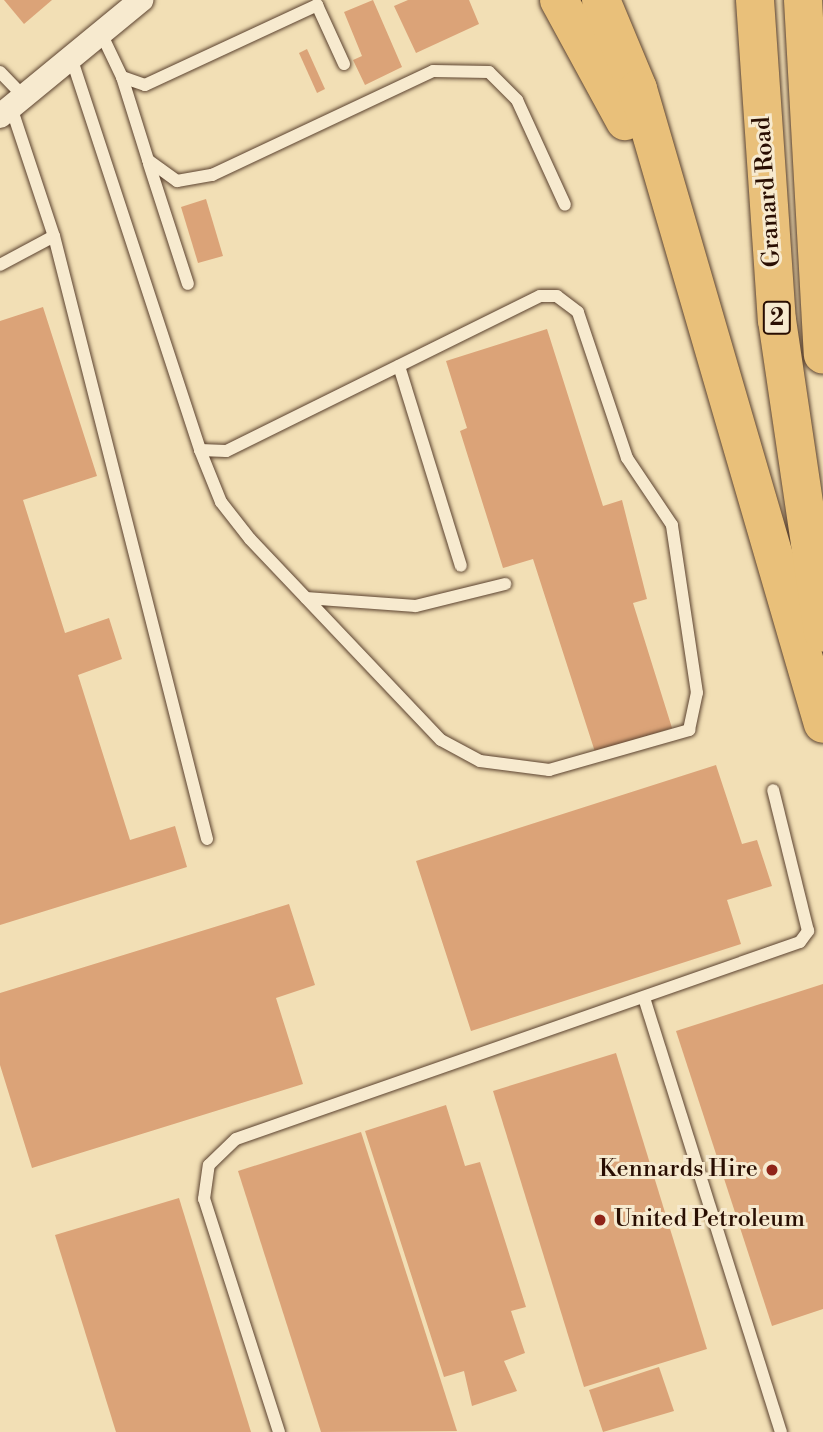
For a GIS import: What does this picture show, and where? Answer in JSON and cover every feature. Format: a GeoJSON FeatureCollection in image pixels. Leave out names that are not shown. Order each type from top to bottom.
{"type":"FeatureCollection","features":[{"type":"Feature","properties":{"kind":"highway"},"geometry":{"type":"LineString","coordinates":[[559,0],[587,42],[630,132],[770,547]]}},
{"type":"Feature","properties":{"kind":"highway"},"geometry":{"type":"LineString","coordinates":[[601,0],[638,89],[823,724]]}},
{"type":"Feature","properties":{"kind":"highway","name":"Granard Road"},"geometry":{"type":"LineString","coordinates":[[755,0],[777,320],[823,633]]}},
{"type":"Feature","properties":{"kind":"highway","name":"Granard Road"},"geometry":{"type":"LineString","coordinates":[[803,0],[823,354]]}},
{"type":"Feature","properties":{"kind":"street"},"geometry":{"type":"LineString","coordinates":[[12,106],[139,1]]}},
{"type":"Feature","properties":{"kind":"lane"},"geometry":{"type":"LineString","coordinates":[[122,77],[145,85],[322,2],[344,64]]}},
{"type":"Feature","properties":{"kind":"lane"},"geometry":{"type":"LineString","coordinates":[[101,33],[122,77],[188,284]]}},
{"type":"Feature","properties":{"kind":"lane"},"geometry":{"type":"LineString","coordinates":[[71,57],[200,450],[221,502],[306,598],[441,740],[480,761],[549,770],[689,730],[696,713],[672,525],[627,458],[578,312],[557,296],[540,296],[226,451],[200,450]]}},
{"type":"Feature","properties":{"kind":"lane"},"geometry":{"type":"LineString","coordinates":[[148,160],[177,181],[200,179],[433,71],[471,67],[504,80],[517,100],[565,205]]}},
{"type":"Feature","properties":{"kind":"lane"},"geometry":{"type":"LineString","coordinates":[[0,72],[54,236],[207,839]]}},
{"type":"Feature","properties":{"kind":"lane"},"geometry":{"type":"LineString","coordinates":[[0,265],[54,236]]}},
{"type":"Feature","properties":{"kind":"lane"},"geometry":{"type":"LineString","coordinates":[[399,366],[461,566]]}},
{"type":"Feature","properties":{"kind":"lane"},"geometry":{"type":"LineString","coordinates":[[306,598],[405,607],[505,584]]}},
{"type":"Feature","properties":{"kind":"lane"},"geometry":{"type":"LineString","coordinates":[[279,1432],[204,1199],[209,1165],[236,1139],[645,1001],[789,949],[808,931],[773,790]]}},
{"type":"Feature","properties":{"kind":"lane"},"geometry":{"type":"LineString","coordinates":[[645,1001],[781,1432]]}},
{"type":"Feature","properties":{"kind":"building"},"geometry":{"type":"Polygon","coordinates":[[[4,0],[52,0],[24,24],[4,0]]]}},
{"type":"Feature","properties":{"kind":"building"},"geometry":{"type":"Polygon","coordinates":[[[373,0],[402,67],[365,85],[353,60],[362,56],[344,12],[373,0]]]}},
{"type":"Feature","properties":{"kind":"building"},"geometry":{"type":"Polygon","coordinates":[[[408,0],[469,0],[479,24],[416,53],[394,6],[408,0]]]}},
{"type":"Feature","properties":{"kind":"building"},"geometry":{"type":"Polygon","coordinates":[[[307,49],[325,89],[317,93],[299,53],[307,49]]]}},
{"type":"Feature","properties":{"kind":"building"},"geometry":{"type":"Polygon","coordinates":[[[206,199],[223,256],[198,263],[181,207],[206,199]]]}},
{"type":"Feature","properties":{"kind":"building"},"geometry":{"type":"Polygon","coordinates":[[[43,307],[97,476],[23,500],[65,633],[109,618],[122,659],[78,675],[130,840],[175,826],[187,867],[0,925],[0,321],[43,307]]]}},
{"type":"Feature","properties":{"kind":"building"},"geometry":{"type":"Polygon","coordinates":[[[547,329],[603,506],[622,500],[647,599],[633,603],[672,728],[595,752],[533,559],[503,568],[460,431],[467,428],[446,361],[547,329]]]}},
{"type":"Feature","properties":{"kind":"building"},"geometry":{"type":"Polygon","coordinates":[[[716,765],[742,844],[757,840],[772,886],[727,900],[741,944],[471,1031],[416,861],[716,765]]]}},
{"type":"Feature","properties":{"kind":"building"},"geometry":{"type":"Polygon","coordinates":[[[289,904],[315,985],[276,998],[303,1084],[32,1168],[0,1065],[0,993],[289,904]]]}},
{"type":"Feature","properties":{"kind":"building","name":"Kennards Hire"},"geometry":{"type":"Polygon","coordinates":[[[823,984],[823,1309],[772,1326],[676,1031],[823,984]]]}},
{"type":"Feature","properties":{"kind":"building","name":"United Petroleum"},"geometry":{"type":"Polygon","coordinates":[[[616,1053],[707,1349],[584,1387],[493,1091],[616,1053]]]}},
{"type":"Feature","properties":{"kind":"building"},"geometry":{"type":"Polygon","coordinates":[[[446,1105],[465,1166],[480,1162],[526,1307],[511,1311],[525,1353],[504,1361],[517,1391],[472,1406],[464,1371],[444,1377],[365,1131],[446,1105]]]}},
{"type":"Feature","properties":{"kind":"building"},"geometry":{"type":"Polygon","coordinates":[[[361,1132],[457,1431],[321,1432],[238,1171],[361,1132]]]}},
{"type":"Feature","properties":{"kind":"building"},"geometry":{"type":"Polygon","coordinates":[[[179,1198],[251,1432],[116,1432],[55,1235],[179,1198]]]}},
{"type":"Feature","properties":{"kind":"building"},"geometry":{"type":"Polygon","coordinates":[[[659,1367],[674,1411],[603,1432],[589,1390],[659,1367]]]}},
{"type":"Feature","properties":{"kind":"place","name":"Kennards Hire"},"geometry":{"type":"Point","coordinates":[772,1170]}},
{"type":"Feature","properties":{"kind":"place","name":"United Petroleum"},"geometry":{"type":"Point","coordinates":[600,1220]}}]}
